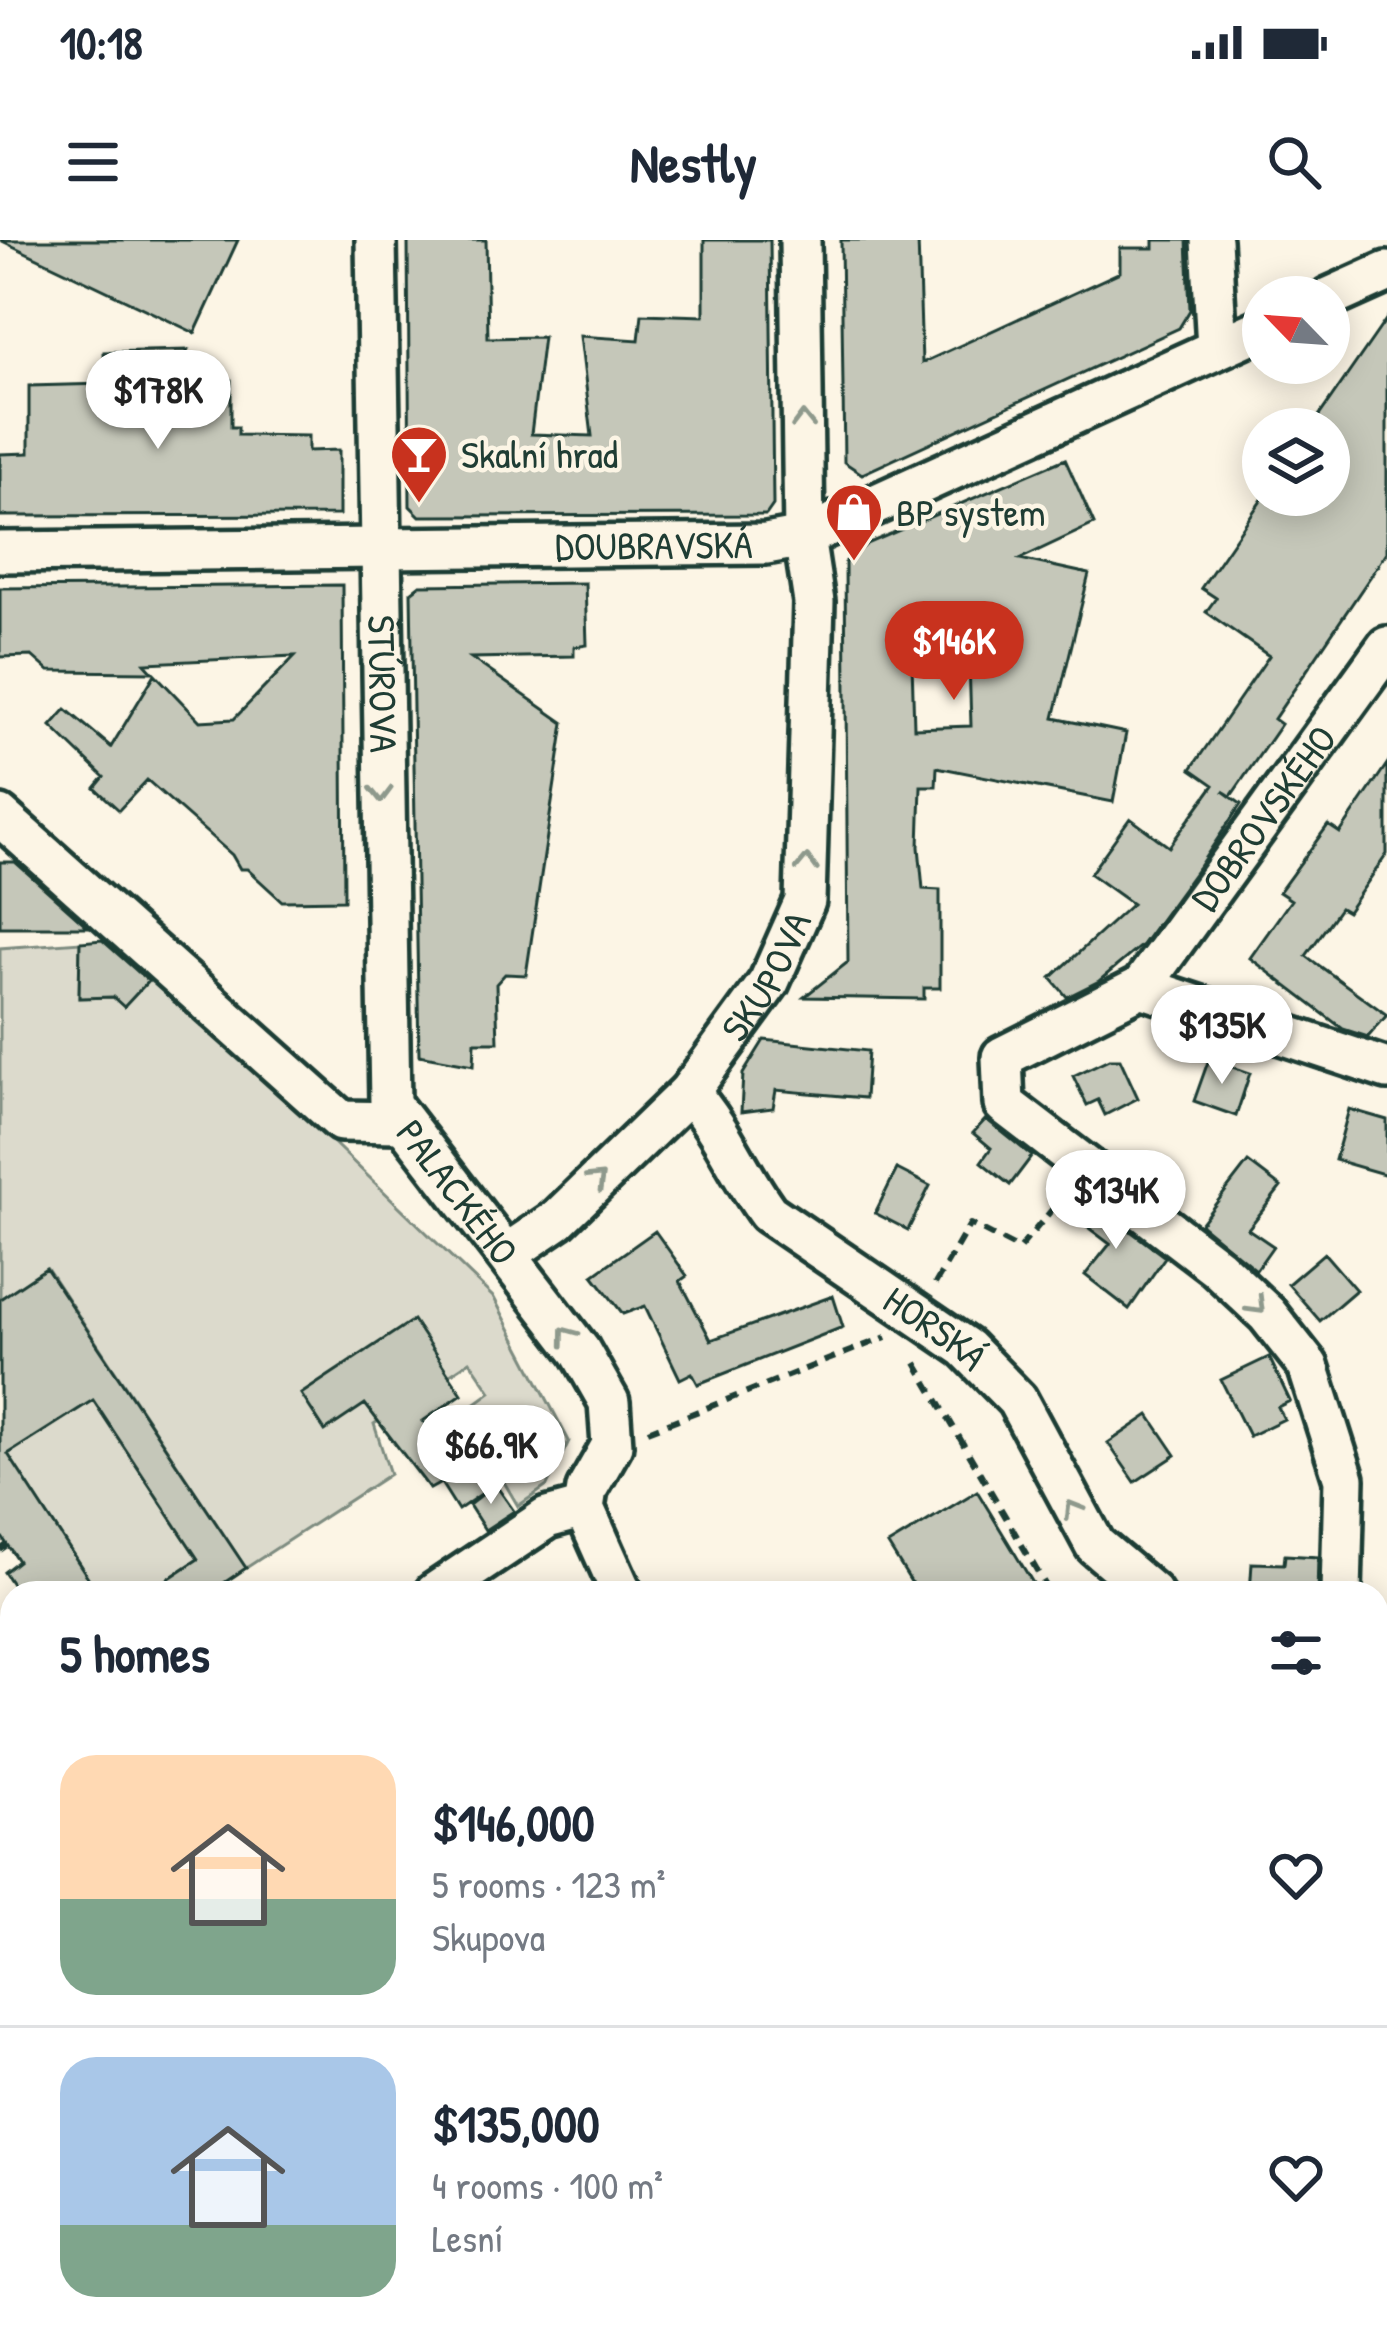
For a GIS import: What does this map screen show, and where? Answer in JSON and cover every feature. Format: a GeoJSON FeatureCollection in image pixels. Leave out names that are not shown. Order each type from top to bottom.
{"type":"FeatureCollection","features":[{"type":"Feature","properties":{"kind":"street","name":"ŠTÚROVA"},"geometry":{"type":"LineString","coordinates":[[376,240],[386,1083],[400,1122]]}},
{"type":"Feature","properties":{"kind":"street","name":"SKUPOVA"},"geometry":{"type":"LineString","coordinates":[[507,1254],[556,1220],[689,1092],[769,982],[806,901],[814,602],[804,537],[800,240]]}},
{"type":"Feature","properties":{"kind":"street"},"geometry":{"type":"LineString","coordinates":[[1211,240],[1217,348]]}},
{"type":"Feature","properties":{"kind":"street"},"geometry":{"type":"LineString","coordinates":[[1350,289],[1387,272]]}},
{"type":"Feature","properties":{"kind":"street","name":"DOUBRAVSKÁ"},"geometry":{"type":"LineString","coordinates":[[0,552],[730,547],[804,537],[1242,337]]}},
{"type":"Feature","properties":{"kind":"street","name":"DOBROVSKÉHO"},"geometry":{"type":"LineString","coordinates":[[1142,987],[1387,647]]}},
{"type":"Feature","properties":{"kind":"street","name":"PALACKÉHO"},"geometry":{"type":"LineString","coordinates":[[0,816],[341,1121],[400,1122],[442,1167],[580,1352],[609,1402],[612,1445],[587,1489],[584,1508]]}},
{"type":"Feature","properties":{"kind":"street"},"geometry":{"type":"LineString","coordinates":[[1341,1581],[1344,1479],[1308,1366],[1267,1314],[1216,1267],[1004,1103],[1001,1057],[1142,987],[1387,1070]]}},
{"type":"Feature","properties":{"kind":"street","name":"HORSKÁ"},"geometry":{"type":"LineString","coordinates":[[689,1092],[722,1130],[746,1183],[768,1213],[966,1348],[1017,1400],[1095,1545],[1138,1581]]}},
{"type":"Feature","properties":{"kind":"street"},"geometry":{"type":"LineString","coordinates":[[453,1581],[548,1518],[584,1508],[617,1581]]}},
{"type":"Feature","properties":{"kind":"path"},"geometry":{"type":"LineString","coordinates":[[917,1314],[906,1346],[1043,1581]]}},
{"type":"Feature","properties":{"kind":"shaded area"},"geometry":{"type":"Polygon","coordinates":[[[80,942],[79,998],[113,997],[124,1007],[157,972],[494,1298],[569,1441],[547,1486],[518,1506],[504,1482],[486,1479],[472,1458],[457,1456],[440,1429],[491,1392],[470,1361],[374,1424],[390,1474],[246,1568],[47,1268],[0,1299],[0,948],[80,942]]]}},
{"type":"Feature","properties":{"kind":"shaded area"},"geometry":{"type":"Polygon","coordinates":[[[93,1400],[198,1559],[165,1581],[90,1581],[8,1454],[93,1400]]]}},
{"type":"Feature","properties":{"kind":"building"},"geometry":{"type":"Polygon","coordinates":[[[0,240],[238,240],[195,333],[0,240]]]}},
{"type":"Feature","properties":{"kind":"building"},"geometry":{"type":"Polygon","coordinates":[[[408,240],[486,240],[488,338],[543,337],[531,434],[592,436],[580,336],[639,340],[642,314],[704,316],[704,240],[770,240],[773,505],[766,515],[420,516],[410,506],[408,240]]]}},
{"type":"Feature","properties":{"kind":"building"},"geometry":{"type":"Polygon","coordinates":[[[841,240],[918,240],[922,363],[1120,272],[1120,248],[1154,248],[1154,240],[1187,240],[1190,310],[1179,328],[862,474],[844,462],[841,240]]]}},
{"type":"Feature","properties":{"kind":"building"},"geometry":{"type":"Polygon","coordinates":[[[1387,318],[1387,552],[1274,719],[1281,724],[1231,796],[1223,791],[1241,804],[1198,868],[1142,945],[1099,981],[1067,997],[1051,978],[1132,904],[1090,874],[1130,818],[1169,847],[1214,785],[1191,769],[1269,656],[1206,612],[1216,598],[1201,588],[1251,516],[1350,516],[1350,408],[1325,408],[1341,384],[1350,384],[1350,371],[1387,318]]]}},
{"type":"Feature","properties":{"kind":"building"},"geometry":{"type":"Polygon","coordinates":[[[188,350],[173,381],[231,380],[231,427],[238,427],[238,435],[308,436],[308,451],[339,450],[339,515],[0,516],[0,454],[29,453],[29,386],[105,384],[104,352],[188,350]]]}},
{"type":"Feature","properties":{"kind":"building"},"geometry":{"type":"Polygon","coordinates":[[[1065,459],[1094,524],[1020,559],[1089,574],[1054,718],[1126,733],[1113,802],[937,767],[936,786],[921,786],[923,889],[940,890],[940,988],[924,988],[924,999],[804,997],[848,962],[845,562],[867,544],[1065,459]],[[968,628],[911,630],[914,728],[971,726],[968,628]]]}},
{"type":"Feature","properties":{"kind":"building"},"geometry":{"type":"Polygon","coordinates":[[[585,583],[587,645],[574,647],[574,656],[471,658],[564,723],[526,975],[505,974],[496,984],[498,1042],[475,1042],[474,1065],[419,1055],[411,592],[420,585],[585,583]]]}},
{"type":"Feature","properties":{"kind":"building"},"geometry":{"type":"Polygon","coordinates":[[[342,585],[344,900],[282,901],[247,869],[240,869],[232,855],[147,780],[119,810],[95,788],[104,777],[51,726],[66,709],[111,747],[155,674],[200,721],[234,719],[295,656],[145,663],[153,672],[49,671],[32,656],[0,657],[0,588],[342,585]]]}},
{"type":"Feature","properties":{"kind":"building"},"geometry":{"type":"Polygon","coordinates":[[[1387,764],[1387,854],[1347,912],[1340,908],[1306,956],[1387,1015],[1368,1037],[1343,1029],[1250,958],[1291,900],[1279,892],[1328,825],[1340,833],[1387,764]]]}},
{"type":"Feature","properties":{"kind":"building"},"geometry":{"type":"Polygon","coordinates":[[[0,862],[15,862],[88,927],[0,927],[0,862]]]}},
{"type":"Feature","properties":{"kind":"building"},"geometry":{"type":"Polygon","coordinates":[[[102,940],[148,981],[124,1007],[113,997],[79,998],[80,942],[102,940]]]}},
{"type":"Feature","properties":{"kind":"building"},"geometry":{"type":"Polygon","coordinates":[[[764,1040],[868,1051],[865,1098],[776,1090],[773,1108],[741,1112],[743,1074],[764,1040]]]}},
{"type":"Feature","properties":{"kind":"building"},"geometry":{"type":"Polygon","coordinates":[[[1109,1059],[1120,1059],[1138,1098],[1105,1115],[1098,1100],[1087,1105],[1073,1076],[1109,1059]]]}},
{"type":"Feature","properties":{"kind":"building"},"geometry":{"type":"Polygon","coordinates":[[[1209,1059],[1250,1073],[1236,1116],[1194,1101],[1209,1059]]]}},
{"type":"Feature","properties":{"kind":"building"},"geometry":{"type":"Polygon","coordinates":[[[1349,1109],[1387,1120],[1387,1175],[1335,1160],[1349,1109]]]}},
{"type":"Feature","properties":{"kind":"building"},"geometry":{"type":"Polygon","coordinates":[[[986,1119],[1032,1156],[1010,1185],[981,1162],[991,1148],[973,1133],[986,1119]]]}},
{"type":"Feature","properties":{"kind":"building"},"geometry":{"type":"Polygon","coordinates":[[[1248,1162],[1281,1187],[1248,1229],[1273,1246],[1256,1270],[1200,1224],[1248,1162]]]}},
{"type":"Feature","properties":{"kind":"building"},"geometry":{"type":"Polygon","coordinates":[[[897,1169],[930,1186],[908,1230],[875,1213],[897,1169]]]}},
{"type":"Feature","properties":{"kind":"building"},"geometry":{"type":"Polygon","coordinates":[[[1075,1189],[1165,1257],[1129,1309],[1085,1275],[1110,1244],[1061,1207],[1075,1189]]]}},
{"type":"Feature","properties":{"kind":"building"},"geometry":{"type":"Polygon","coordinates":[[[655,1231],[687,1276],[680,1281],[711,1340],[833,1296],[843,1327],[698,1384],[692,1373],[680,1379],[645,1306],[623,1314],[593,1275],[655,1231]]]}},
{"type":"Feature","properties":{"kind":"building"},"geometry":{"type":"Polygon","coordinates":[[[1324,1253],[1356,1290],[1320,1321],[1288,1284],[1324,1253]]]}},
{"type":"Feature","properties":{"kind":"building"},"geometry":{"type":"Polygon","coordinates":[[[46,1268],[246,1568],[227,1581],[165,1581],[198,1559],[93,1400],[8,1454],[90,1581],[10,1581],[4,1572],[18,1561],[0,1534],[0,1299],[46,1268]]]}},
{"type":"Feature","properties":{"kind":"building"},"geometry":{"type":"Polygon","coordinates":[[[413,1320],[462,1394],[423,1421],[458,1467],[467,1461],[487,1490],[458,1510],[441,1483],[430,1489],[365,1404],[325,1431],[301,1394],[413,1320]]]}},
{"type":"Feature","properties":{"kind":"building"},"geometry":{"type":"Polygon","coordinates":[[[1269,1357],[1290,1401],[1278,1407],[1284,1419],[1249,1436],[1221,1380],[1269,1357]]]}},
{"type":"Feature","properties":{"kind":"building"},"geometry":{"type":"Polygon","coordinates":[[[1149,1415],[1176,1455],[1135,1482],[1108,1443],[1149,1415]]]}},
{"type":"Feature","properties":{"kind":"building"},"geometry":{"type":"Polygon","coordinates":[[[495,1484],[514,1511],[485,1530],[469,1505],[495,1484]]]}},
{"type":"Feature","properties":{"kind":"building"},"geometry":{"type":"Polygon","coordinates":[[[977,1491],[1032,1581],[910,1581],[888,1545],[977,1491]]]}},
{"type":"Feature","properties":{"kind":"building"},"geometry":{"type":"Polygon","coordinates":[[[1285,1555],[1318,1557],[1317,1581],[1251,1581],[1252,1563],[1284,1564],[1285,1555]]]}},
{"type":"Feature","properties":{"kind":"place","name":"Skalní hrad"},"geometry":{"type":"Point","coordinates":[419,505]}},
{"type":"Feature","properties":{"kind":"place","name":"BP system"},"geometry":{"type":"Point","coordinates":[854,563]}}]}
